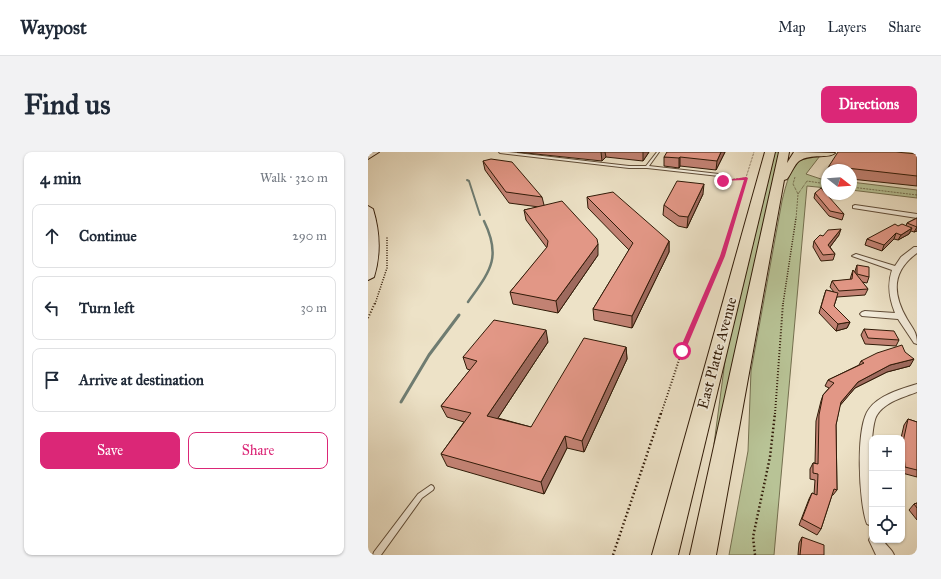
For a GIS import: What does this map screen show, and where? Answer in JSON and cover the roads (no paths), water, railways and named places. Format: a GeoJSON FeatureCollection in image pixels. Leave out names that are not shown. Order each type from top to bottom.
{"type":"FeatureCollection","features":[{"type":"Feature","properties":{"kind":"highway"},"geometry":{"type":"LineString","coordinates":[[760,152],[769,183],[796,156],[807,153],[830,153]]}},
{"type":"Feature","properties":{"kind":"highway","name":"East Platte Avenue"},"geometry":{"type":"LineString","coordinates":[[703,555],[769,183],[770,152]]}},
{"type":"Feature","properties":{"kind":"highway","name":"East Platte Avenue"},"geometry":{"type":"LineString","coordinates":[[665,555],[769,183],[784,152]]}},
{"type":"Feature","properties":{"kind":"street"},"geometry":{"type":"LineString","coordinates":[[368,157],[375,152]]}},
{"type":"Feature","properties":{"kind":"street"},"geometry":{"type":"LineString","coordinates":[[855,208],[917,216]]}},
{"type":"Feature","properties":{"kind":"street"},"geometry":{"type":"LineString","coordinates":[[368,209],[374,239],[374,250],[368,277]]}},
{"type":"Feature","properties":{"kind":"street"},"geometry":{"type":"LineString","coordinates":[[917,249],[897,268],[892,283],[892,291],[900,316],[917,341]]}},
{"type":"Feature","properties":{"kind":"street"},"geometry":{"type":"LineString","coordinates":[[856,256],[897,268]]}},
{"type":"Feature","properties":{"kind":"street"},"geometry":{"type":"LineString","coordinates":[[865,314],[900,316]]}},
{"type":"Feature","properties":{"kind":"street"},"geometry":{"type":"LineString","coordinates":[[871,507],[866,444],[868,422],[872,413],[878,406],[895,396],[917,388]]}},
{"type":"Feature","properties":{"kind":"street"},"geometry":{"type":"LineString","coordinates":[[877,543],[880,549],[887,555]]}},
{"type":"Feature","properties":{"kind":"lane"},"geometry":{"type":"LineString","coordinates":[[500,152],[629,167],[647,167],[719,175]]}},
{"type":"Feature","properties":{"kind":"lane"},"geometry":{"type":"LineString","coordinates":[[647,167],[658,152]]}},
{"type":"Feature","properties":{"kind":"lane"},"geometry":{"type":"LineString","coordinates":[[377,555],[420,496],[431,488]]}},
{"type":"Feature","properties":{"kind":"waterway"},"geometry":{"type":"LineString","coordinates":[[467,180],[469,181],[480,215]]}},
{"type":"Feature","properties":{"kind":"waterway"},"geometry":{"type":"LineString","coordinates":[[468,302],[487,273],[493,255],[492,245],[484,221]]}},
{"type":"Feature","properties":{"kind":"waterway"},"geometry":{"type":"LineString","coordinates":[[401,402],[429,355],[459,315]]}}]}
